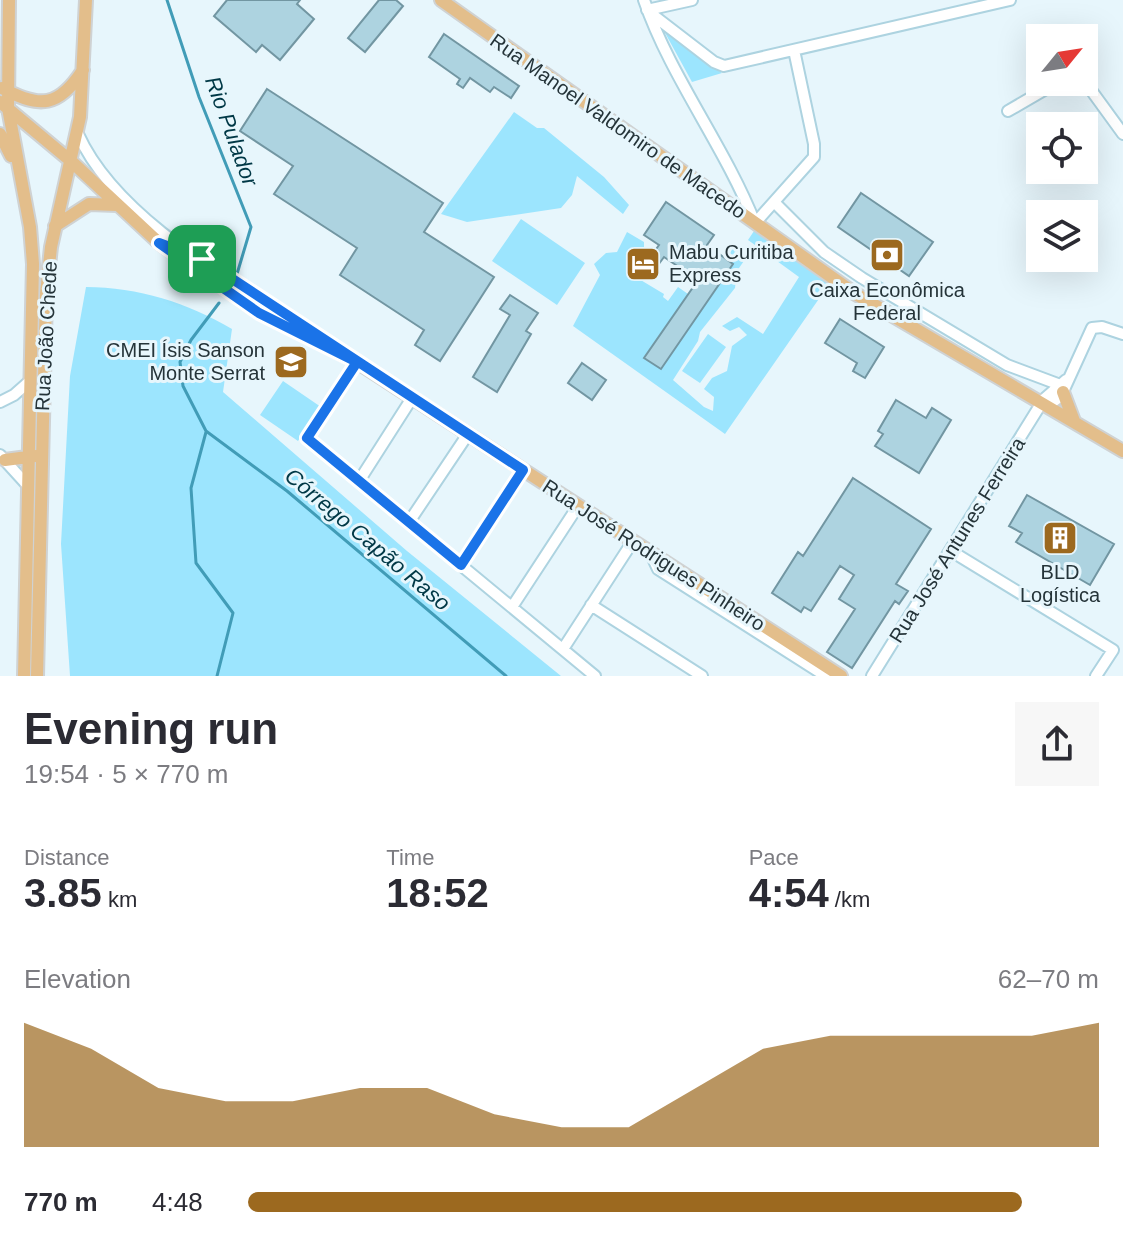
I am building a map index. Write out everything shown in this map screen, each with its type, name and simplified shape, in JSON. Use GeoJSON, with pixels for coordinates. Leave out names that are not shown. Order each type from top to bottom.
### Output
{"type":"FeatureCollection","features":[{"type":"Feature","properties":{"kind":"main road","name":"Rua João Chede"},"geometry":{"type":"LineString","coordinates":[[9,0],[3,97],[20,173],[33,264],[31,380],[36,456],[37,676]]}},
{"type":"Feature","properties":{"kind":"main road","name":"Rua João Chede"},"geometry":{"type":"LineString","coordinates":[[24,676],[29,487],[36,456],[46,294],[55,226],[78,134],[85,67],[86,0]]}},
{"type":"Feature","properties":{"kind":"main road","name":"Rua Manoel Valdomiro de Macedo"},"geometry":{"type":"LineString","coordinates":[[441,0],[854,293],[1000,379],[1045,400],[1076,424],[1123,451]]}},
{"type":"Feature","properties":{"kind":"main road"},"geometry":{"type":"LineString","coordinates":[[3,97],[45,102],[66,93],[85,67]]}},
{"type":"Feature","properties":{"kind":"main road","name":"Rua José Rodrigues Pinheiro"},"geometry":{"type":"LineString","coordinates":[[3,97],[159,243],[266,317],[357,362],[838,674]]}},
{"type":"Feature","properties":{"kind":"main road"},"geometry":{"type":"LineString","coordinates":[[0,134],[20,173]]}},
{"type":"Feature","properties":{"kind":"main road"},"geometry":{"type":"LineString","coordinates":[[55,226],[89,204],[118,205]]}},
{"type":"Feature","properties":{"kind":"main road"},"geometry":{"type":"LineString","coordinates":[[1064,386],[1076,424]]}},
{"type":"Feature","properties":{"kind":"main road"},"geometry":{"type":"LineString","coordinates":[[2,457],[36,456]]}},
{"type":"Feature","properties":{"kind":"street"},"geometry":{"type":"LineString","coordinates":[[646,5],[692,0]]}},
{"type":"Feature","properties":{"kind":"street"},"geometry":{"type":"LineString","coordinates":[[646,5],[719,64],[794,50],[1010,0]]}},
{"type":"Feature","properties":{"kind":"street"},"geometry":{"type":"LineString","coordinates":[[646,5],[739,182],[755,223],[811,161],[815,151],[794,50]]}},
{"type":"Feature","properties":{"kind":"street"},"geometry":{"type":"LineString","coordinates":[[1008,111],[1034,96]]}},
{"type":"Feature","properties":{"kind":"street"},"geometry":{"type":"LineString","coordinates":[[1095,96],[1123,134]]}},
{"type":"Feature","properties":{"kind":"street"},"geometry":{"type":"LineString","coordinates":[[78,134],[91,163],[154,226],[357,362],[307,438],[595,676]]}},
{"type":"Feature","properties":{"kind":"street"},"geometry":{"type":"LineString","coordinates":[[731,206],[739,194],[739,182]]}},
{"type":"Feature","properties":{"kind":"street"},"geometry":{"type":"LineString","coordinates":[[774,202],[832,258],[999,360],[1064,386]]}},
{"type":"Feature","properties":{"kind":"street"},"geometry":{"type":"LineString","coordinates":[[159,243],[202,259]]}},
{"type":"Feature","properties":{"kind":"street"},"geometry":{"type":"LineString","coordinates":[[1045,380],[1045,400],[1053,402],[1092,328],[1102,327],[1123,334]]}},
{"type":"Feature","properties":{"kind":"street"},"geometry":{"type":"LineString","coordinates":[[980,367],[999,360]]}},
{"type":"Feature","properties":{"kind":"street"},"geometry":{"type":"LineString","coordinates":[[999,360],[1000,379]]}},
{"type":"Feature","properties":{"kind":"street"},"geometry":{"type":"LineString","coordinates":[[0,402],[31,380]]}},
{"type":"Feature","properties":{"kind":"street"},"geometry":{"type":"LineString","coordinates":[[359,481],[412,398]]}},
{"type":"Feature","properties":{"kind":"street","name":"Rua José Antunes Ferreira"},"geometry":{"type":"LineString","coordinates":[[872,676],[1045,400]]}},
{"type":"Feature","properties":{"kind":"street"},"geometry":{"type":"LineString","coordinates":[[409,522],[468,434]]}},
{"type":"Feature","properties":{"kind":"street"},"geometry":{"type":"LineString","coordinates":[[2,457],[29,487]]}},
{"type":"Feature","properties":{"kind":"street"},"geometry":{"type":"LineString","coordinates":[[461,565],[523,470]]}},
{"type":"Feature","properties":{"kind":"street"},"geometry":{"type":"LineString","coordinates":[[512,607],[578,506]]}},
{"type":"Feature","properties":{"kind":"street"},"geometry":{"type":"LineString","coordinates":[[563,649],[633,541]]}},
{"type":"Feature","properties":{"kind":"street"},"geometry":{"type":"LineString","coordinates":[[951,551],[1113,650],[1096,676]]}},
{"type":"Feature","properties":{"kind":"street"},"geometry":{"type":"LineString","coordinates":[[591,605],[685,672],[702,676]]}},
{"type":"Feature","properties":{"kind":"shaded area"},"geometry":{"type":"Polygon","coordinates":[[[664,31],[722,73],[692,82],[664,31]]]}},
{"type":"Feature","properties":{"kind":"shaded area"},"geometry":{"type":"Polygon","coordinates":[[[514,112],[537,128],[544,128],[604,177],[629,205],[623,214],[577,176],[572,195],[561,208],[467,222],[441,214],[514,112]]]}},
{"type":"Feature","properties":{"kind":"shaded area"},"geometry":{"type":"Polygon","coordinates":[[[521,219],[585,263],[557,305],[492,261],[521,219]]]}},
{"type":"Feature","properties":{"kind":"shaded area"},"geometry":{"type":"Polygon","coordinates":[[[756,228],[832,280],[725,434],[573,326],[600,275],[594,264],[606,253],[617,252],[627,232],[644,242],[644,251],[629,273],[664,294],[668,301],[678,287],[688,294],[644,357],[661,369],[733,264],[726,259],[735,245],[748,255],[737,271],[735,288],[700,332],[698,341],[673,380],[713,411],[714,397],[704,389],[712,378],[727,371],[732,346],[747,335],[739,327],[730,331],[722,326],[737,317],[763,334],[799,277],[748,240],[756,228]]]}},
{"type":"Feature","properties":{"kind":"shaded area"},"geometry":{"type":"Polygon","coordinates":[[[86,287],[125,290],[162,298],[198,311],[232,329],[223,392],[407,551],[561,676],[70,676],[61,544],[70,376],[86,287]]]}},
{"type":"Feature","properties":{"kind":"shaded area"},"geometry":{"type":"Polygon","coordinates":[[[708,334],[726,347],[700,383],[682,371],[708,334]]]}},
{"type":"Feature","properties":{"kind":"shaded area"},"geometry":{"type":"Polygon","coordinates":[[[283,381],[321,407],[298,441],[260,415],[283,381]]]}},
{"type":"Feature","properties":{"kind":"building"},"geometry":{"type":"Polygon","coordinates":[[[227,0],[300,0],[297,4],[314,19],[280,60],[262,45],[256,52],[214,16],[227,0]]]}},
{"type":"Feature","properties":{"kind":"building"},"geometry":{"type":"Polygon","coordinates":[[[379,0],[396,0],[403,6],[365,52],[348,38],[379,0]]]}},
{"type":"Feature","properties":{"kind":"building"},"geometry":{"type":"Polygon","coordinates":[[[444,34],[519,86],[511,98],[494,87],[490,92],[470,78],[463,88],[457,84],[460,79],[429,57],[444,34]]]}},
{"type":"Feature","properties":{"kind":"building"},"geometry":{"type":"Polygon","coordinates":[[[267,89],[443,203],[424,232],[494,277],[440,361],[415,345],[424,330],[340,275],[357,248],[274,194],[293,166],[240,131],[267,89]]]}},
{"type":"Feature","properties":{"kind":"building"},"geometry":{"type":"Polygon","coordinates":[[[861,193],[933,242],[909,276],[838,227],[861,193]]]}},
{"type":"Feature","properties":{"kind":"building"},"geometry":{"type":"Polygon","coordinates":[[[666,202],[714,235],[707,245],[733,264],[661,369],[644,358],[698,280],[664,257],[653,272],[644,266],[659,245],[644,235],[666,202]]]}},
{"type":"Feature","properties":{"kind":"building"},"geometry":{"type":"Polygon","coordinates":[[[510,295],[538,313],[526,331],[531,334],[497,392],[473,377],[510,315],[500,309],[510,295]]]}},
{"type":"Feature","properties":{"kind":"building"},"geometry":{"type":"Polygon","coordinates":[[[840,319],[884,347],[865,378],[853,371],[857,363],[825,343],[840,319]]]}},
{"type":"Feature","properties":{"kind":"building"},"geometry":{"type":"Polygon","coordinates":[[[582,363],[606,380],[592,400],[568,383],[582,363]]]}},
{"type":"Feature","properties":{"kind":"building"},"geometry":{"type":"Polygon","coordinates":[[[896,400],[926,418],[932,408],[951,420],[919,473],[875,446],[883,434],[878,431],[896,400]]]}},
{"type":"Feature","properties":{"kind":"building"},"geometry":{"type":"Polygon","coordinates":[[[853,478],[931,529],[896,584],[908,591],[899,604],[895,601],[852,668],[827,652],[855,609],[839,599],[854,575],[840,566],[811,611],[804,607],[801,612],[772,593],[798,552],[803,556],[853,478]]]}},
{"type":"Feature","properties":{"kind":"building","name":"BLD Logística"},"geometry":{"type":"Polygon","coordinates":[[[1027,495],[1114,544],[1090,585],[1016,542],[1022,533],[1009,526],[1027,495]]]}},
{"type":"Feature","properties":{"kind":"waterway","name":"Rio Pulador"},"geometry":{"type":"LineString","coordinates":[[167,0],[199,97],[251,227],[237,274]]}},
{"type":"Feature","properties":{"kind":"waterway","name":"Córrego Capão Raso"},"geometry":{"type":"LineString","coordinates":[[219,303],[191,340],[180,362],[183,386],[206,431],[287,491],[506,676]]}},
{"type":"Feature","properties":{"kind":"waterway"},"geometry":{"type":"LineString","coordinates":[[206,432],[191,488],[196,563],[233,613],[217,676]]}},
{"type":"Feature","properties":{"kind":"place","name":"Caixa Econômica Federal"},"geometry":{"type":"Point","coordinates":[887,255]}},
{"type":"Feature","properties":{"kind":"place","name":"Mabu Curitiba Express"},"geometry":{"type":"Point","coordinates":[643,264]}},
{"type":"Feature","properties":{"kind":"place","name":"CMEI Ísis Sanson Monte Serrat"},"geometry":{"type":"Point","coordinates":[291,362]}},
{"type":"Feature","properties":{"kind":"place","name":"BLD Logística"},"geometry":{"type":"Point","coordinates":[1060,538]}},
{"type":"Feature","properties":{"kind":"route"},"geometry":{"type":"LineString","coordinates":[[159,243],[202,259],[523,470],[461,565],[307,438],[357,362],[259,313],[159,243]]}}]}
